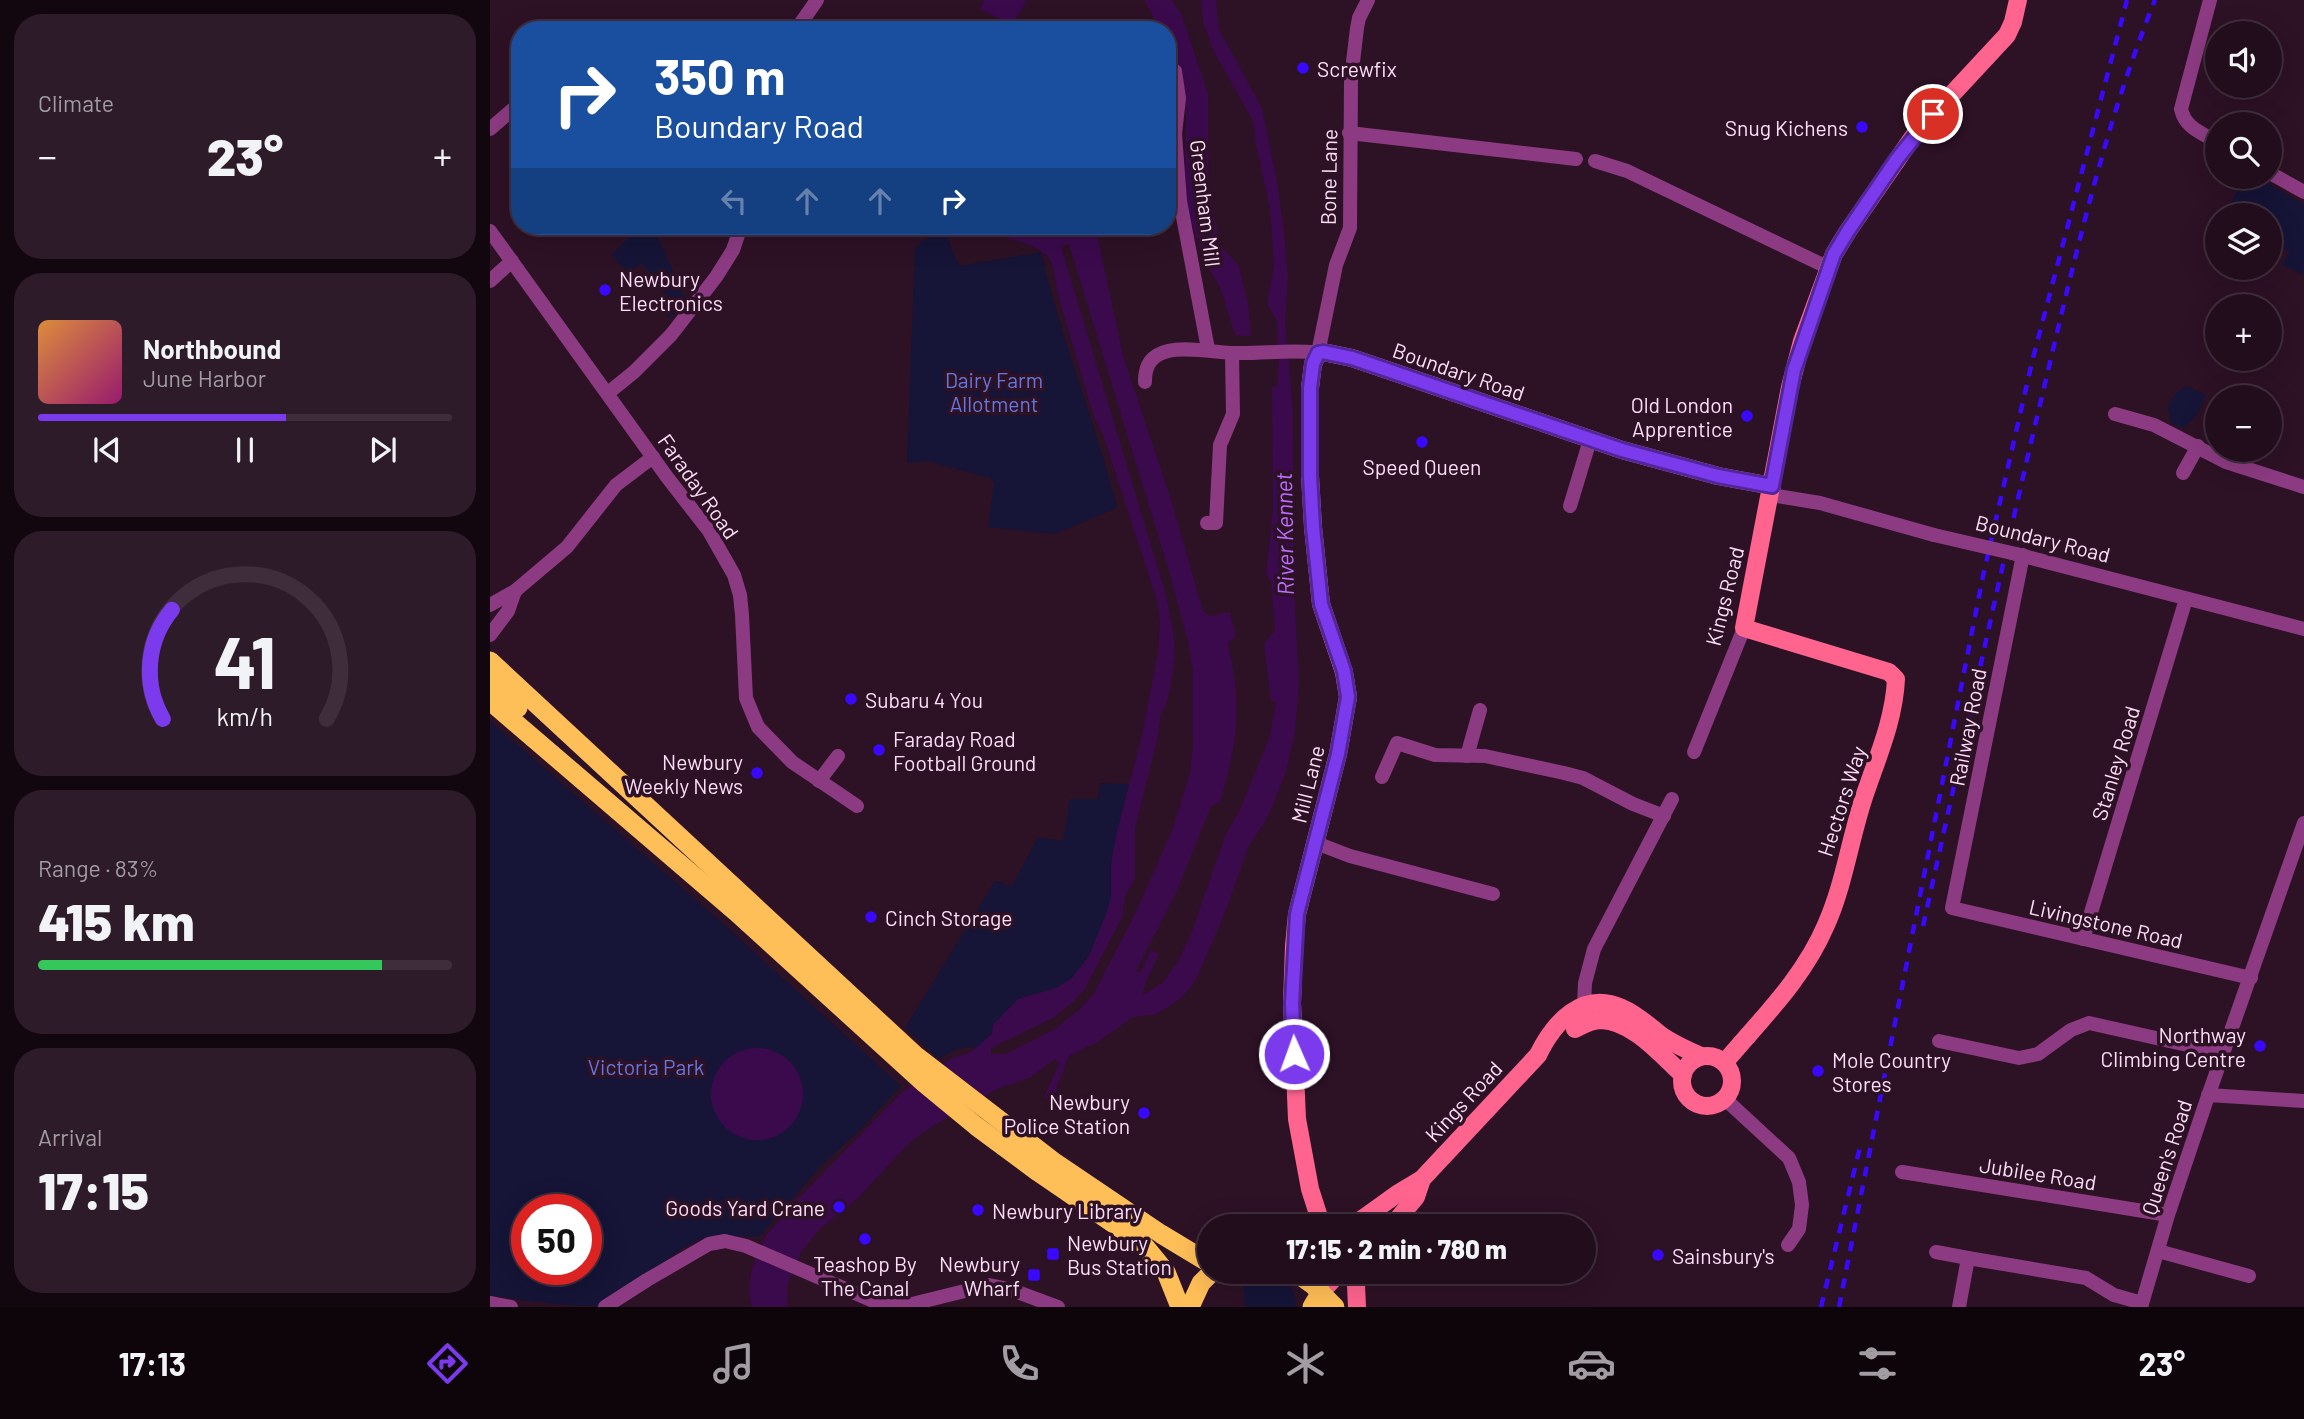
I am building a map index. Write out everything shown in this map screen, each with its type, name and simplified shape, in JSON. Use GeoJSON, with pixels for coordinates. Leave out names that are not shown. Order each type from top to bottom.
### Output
{"type":"FeatureCollection","features":[{"type":"Feature","properties":{"kind":"highway"},"geometry":{"type":"LineString","coordinates":[[490,661],[891,1044]]}},
{"type":"Feature","properties":{"kind":"highway"},"geometry":{"type":"LineString","coordinates":[[490,683],[531,719],[556,758]]}},
{"type":"Feature","properties":{"kind":"highway"},"geometry":{"type":"LineString","coordinates":[[490,701],[982,1119],[1049,1180],[1143,1244],[1166,1272],[1181,1307]]}},
{"type":"Feature","properties":{"kind":"highway"},"geometry":{"type":"LineString","coordinates":[[982,1119],[1053,1161],[1134,1217],[1197,1256]]}},
{"type":"Feature","properties":{"kind":"highway"},"geometry":{"type":"LineString","coordinates":[[1190,1307],[1201,1284]]}},
{"type":"Feature","properties":{"kind":"highway"},"geometry":{"type":"LineString","coordinates":[[1304,1284],[1316,1300],[1335,1307]]}},
{"type":"Feature","properties":{"kind":"main road","name":"Kings Road"},"geometry":{"type":"LineString","coordinates":[[1744,628],[1794,370],[1829,268],[1848,231],[1915,134],[2007,35],[2018,0]]}},
{"type":"Feature","properties":{"kind":"main road","name":"Boundary Road"},"geometry":{"type":"LineString","coordinates":[[1318,353],[1352,358],[1590,440],[1771,491]]}},
{"type":"Feature","properties":{"kind":"main road","name":"Mill Lane"},"geometry":{"type":"LineString","coordinates":[[1318,353],[1313,364],[1310,388],[1313,527],[1321,604],[1344,671],[1348,697],[1338,754],[1297,914],[1292,1003],[1297,1119],[1310,1189],[1318,1214]]}},
{"type":"Feature","properties":{"kind":"main road","name":"Hectors Way"},"geometry":{"type":"LineString","coordinates":[[1725,1062],[1787,992],[1810,958],[1827,924],[1859,813],[1889,727],[1896,679],[1889,672],[1744,628]]}},
{"type":"Feature","properties":{"kind":"main road","name":"Kings Road"},"geometry":{"type":"LineString","coordinates":[[1538,1055],[1551,1049],[1574,1028],[1584,998]]}},
{"type":"Feature","properties":{"kind":"main road","name":"Kings Road"},"geometry":{"type":"LineString","coordinates":[[1369,1214],[1422,1179],[1538,1055],[1544,1041],[1557,1024],[1584,998]]}},
{"type":"Feature","properties":{"kind":"main road"},"geometry":{"type":"LineString","coordinates":[[1584,998],[1615,1006],[1672,1042],[1700,1056],[1714,1056],[1725,1062],[1730,1069],[1732,1085],[1725,1099],[1713,1105],[1706,1106],[1693,1101],[1684,1090],[1683,1075],[1687,1065],[1700,1056]]}},
{"type":"Feature","properties":{"kind":"main road"},"geometry":{"type":"LineString","coordinates":[[1574,1028],[1595,1021],[1609,1021],[1619,1025],[1650,1045],[1683,1075]]}},
{"type":"Feature","properties":{"kind":"main road","name":"Kings Road"},"geometry":{"type":"LineString","coordinates":[[1402,1214],[1416,1197],[1422,1179]]}},
{"type":"Feature","properties":{"kind":"main road"},"geometry":{"type":"LineString","coordinates":[[1316,1300],[1330,1284]]}},
{"type":"Feature","properties":{"kind":"main road"},"geometry":{"type":"LineString","coordinates":[[1356,1284],[1357,1307]]}},
{"type":"Feature","properties":{"kind":"street"},"geometry":{"type":"LineString","coordinates":[[802,21],[817,0]]}},
{"type":"Feature","properties":{"kind":"street","name":"Bone Lane"},"geometry":{"type":"LineString","coordinates":[[1318,353],[1336,265],[1350,228],[1351,79],[1359,18],[1368,0]]}},
{"type":"Feature","properties":{"kind":"street"},"geometry":{"type":"LineString","coordinates":[[2205,135],[2183,120],[2181,109],[2210,0]]}},
{"type":"Feature","properties":{"kind":"street","name":"Greenham Mill"},"geometry":{"type":"LineString","coordinates":[[1176,78],[1179,98],[1176,112]]}},
{"type":"Feature","properties":{"kind":"street"},"geometry":{"type":"LineString","coordinates":[[490,129],[511,111]]}},
{"type":"Feature","properties":{"kind":"street"},"geometry":{"type":"LineString","coordinates":[[1349,134],[1576,159]]}},
{"type":"Feature","properties":{"kind":"street"},"geometry":{"type":"LineString","coordinates":[[1595,160],[1627,172],[1829,268]]}},
{"type":"Feature","properties":{"kind":"street"},"geometry":{"type":"LineString","coordinates":[[2282,180],[2304,192]]}},
{"type":"Feature","properties":{"kind":"street","name":"Greenham Mill"},"geometry":{"type":"LineString","coordinates":[[1176,211],[1208,349]]}},
{"type":"Feature","properties":{"kind":"street","name":"Faraday Road"},"geometry":{"type":"LineString","coordinates":[[490,231],[711,535],[734,575],[742,615],[746,698],[758,727],[792,762],[857,806]]}},
{"type":"Feature","properties":{"kind":"street"},"geometry":{"type":"LineString","coordinates":[[608,393],[634,372],[671,335],[716,276],[733,250],[738,235]]}},
{"type":"Feature","properties":{"kind":"street"},"geometry":{"type":"LineString","coordinates":[[490,281],[512,261]]}},
{"type":"Feature","properties":{"kind":"street","name":"Boundary Road"},"geometry":{"type":"LineString","coordinates":[[1145,382],[1147,367],[1157,356],[1166,352],[1208,349],[1232,353],[1318,353]]}},
{"type":"Feature","properties":{"kind":"street"},"geometry":{"type":"LineString","coordinates":[[1207,523],[1216,523],[1220,445],[1233,414],[1232,353]]}},
{"type":"Feature","properties":{"kind":"street"},"geometry":{"type":"LineString","coordinates":[[2115,414],[2154,425],[2227,462],[2304,487]]}},
{"type":"Feature","properties":{"kind":"street"},"geometry":{"type":"LineString","coordinates":[[1570,506],[1590,440]]}},
{"type":"Feature","properties":{"kind":"street"},"geometry":{"type":"LineString","coordinates":[[2183,473],[2198,446]]}},
{"type":"Feature","properties":{"kind":"street"},"geometry":{"type":"LineString","coordinates":[[490,605],[515,592],[567,547],[616,485],[653,457]]}},
{"type":"Feature","properties":{"kind":"street","name":"Boundary Road"},"geometry":{"type":"LineString","coordinates":[[1771,491],[2304,629]]}},
{"type":"Feature","properties":{"kind":"street","name":"Railway Road"},"geometry":{"type":"LineString","coordinates":[[1952,908],[2019,555]]}},
{"type":"Feature","properties":{"kind":"street"},"geometry":{"type":"LineString","coordinates":[[490,635],[508,611],[515,592]]}},
{"type":"Feature","properties":{"kind":"street","name":"Stanley Road"},"geometry":{"type":"LineString","coordinates":[[2083,939],[2186,600]]}},
{"type":"Feature","properties":{"kind":"street","name":"Kings Road"},"geometry":{"type":"LineString","coordinates":[[1694,752],[1744,628]]}},
{"type":"Feature","properties":{"kind":"street"},"geometry":{"type":"LineString","coordinates":[[1466,756],[1480,710]]}},
{"type":"Feature","properties":{"kind":"street"},"geometry":{"type":"LineString","coordinates":[[1382,777],[1397,743],[1435,755],[1485,756],[1564,772],[1583,778],[1664,816]]}},
{"type":"Feature","properties":{"kind":"street"},"geometry":{"type":"LineString","coordinates":[[819,781],[838,756]]}},
{"type":"Feature","properties":{"kind":"street","name":"Kings Road"},"geometry":{"type":"LineString","coordinates":[[1584,998],[1596,943],[1672,799]]}},
{"type":"Feature","properties":{"kind":"street","name":"Queen's Road"},"geometry":{"type":"LineString","coordinates":[[2141,1305],[2208,1095],[2304,823]]}},
{"type":"Feature","properties":{"kind":"street"},"geometry":{"type":"LineString","coordinates":[[1316,843],[1350,856],[1493,894]]}},
{"type":"Feature","properties":{"kind":"street","name":"Livingstone Road"},"geometry":{"type":"LineString","coordinates":[[1952,908],[2251,978]]}},
{"type":"Feature","properties":{"kind":"street"},"geometry":{"type":"LineString","coordinates":[[1940,1041],[2020,1058],[2038,1054],[2071,1030],[2089,1023],[2223,1053]]}},
{"type":"Feature","properties":{"kind":"street"},"geometry":{"type":"LineString","coordinates":[[2208,1095],[2304,1101]]}},
{"type":"Feature","properties":{"kind":"street"},"geometry":{"type":"LineString","coordinates":[[1725,1099],[1789,1158],[1799,1182],[1802,1205],[1799,1229],[1788,1245]]}},
{"type":"Feature","properties":{"kind":"street","name":"Jubilee Road"},"geometry":{"type":"LineString","coordinates":[[1902,1172],[2168,1215]]}},
{"type":"Feature","properties":{"kind":"street"},"geometry":{"type":"LineString","coordinates":[[605,1307],[709,1244],[725,1241],[746,1246],[871,1301],[887,1305],[908,1305],[989,1285],[1058,1307]]}},
{"type":"Feature","properties":{"kind":"street"},"geometry":{"type":"LineString","coordinates":[[2158,1251],[2249,1276]]}},
{"type":"Feature","properties":{"kind":"street"},"geometry":{"type":"LineString","coordinates":[[1936,1252],[2086,1278],[2115,1295],[2141,1305]]}},
{"type":"Feature","properties":{"kind":"street"},"geometry":{"type":"LineString","coordinates":[[1959,1307],[1968,1258]]}},
{"type":"Feature","properties":{"kind":"street"},"geometry":{"type":"LineString","coordinates":[[965,1307],[968,1290]]}},
{"type":"Feature","properties":{"kind":"street"},"geometry":{"type":"LineString","coordinates":[[490,1303],[511,1307]]}},
{"type":"Feature","properties":{"kind":"green space"},"geometry":{"type":"Polygon","coordinates":[[[2239,189],[2278,189],[2304,204],[2304,275],[2282,265],[2290,252],[2282,248],[2282,203],[2230,203],[2239,189]]]}},
{"type":"Feature","properties":{"kind":"green space"},"geometry":{"type":"Polygon","coordinates":[[[632,235],[657,235],[685,299],[670,319],[658,306],[668,297],[660,288],[662,286],[641,263],[629,274],[611,255],[632,235]]]}},
{"type":"Feature","properties":{"kind":"green space","name":"Dairy Farm Allotment"},"geometry":{"type":"Polygon","coordinates":[[[937,235],[946,235],[959,266],[1041,252],[1117,508],[1054,534],[988,527],[994,483],[990,478],[927,461],[907,463],[915,249],[922,241],[937,235]]]}},
{"type":"Feature","properties":{"kind":"green space"},"geometry":{"type":"Polygon","coordinates":[[[2187,386],[2205,395],[2197,414],[2182,429],[2171,423],[2168,406],[2177,392],[2187,386]]]}},
{"type":"Feature","properties":{"kind":"green space","name":"Victoria Park"},"geometry":{"type":"Polygon","coordinates":[[[490,721],[718,919],[901,1086],[860,1130],[822,1165],[759,1237],[717,1236],[697,1241],[668,1258],[625,1291],[596,1306],[544,1303],[490,1295],[490,721]]]}},
{"type":"Feature","properties":{"kind":"green space"},"geometry":{"type":"Polygon","coordinates":[[[1100,783],[1129,784],[1111,864],[1111,897],[1089,956],[1071,979],[1056,988],[1018,999],[993,1025],[992,1033],[976,1048],[967,1047],[939,1059],[905,1028],[995,881],[1012,886],[1038,837],[1063,841],[1070,799],[1098,799],[1100,783]]]}},
{"type":"Feature","properties":{"kind":"green space"},"geometry":{"type":"Polygon","coordinates":[[[1243,1284],[1289,1284],[1296,1307],[1245,1307],[1243,1284]]]}},
{"type":"Feature","properties":{"kind":"water"},"geometry":{"type":"Polygon","coordinates":[[[984,0],[1027,0],[1014,21],[998,21],[999,18],[980,9],[984,0]]]}},
{"type":"Feature","properties":{"kind":"water"},"geometry":{"type":"Polygon","coordinates":[[[1145,0],[1172,0],[1182,16],[1208,94],[1209,192],[1220,245],[1239,266],[1248,304],[1251,336],[1235,335],[1220,287],[1204,260],[1190,217],[1186,197],[1184,86],[1176,59],[1176,21],[1156,21],[1145,0]]]}},
{"type":"Feature","properties":{"kind":"water","name":"River Kennet"},"geometry":{"type":"Polygon","coordinates":[[[1201,0],[1216,0],[1219,29],[1262,108],[1284,231],[1288,279],[1285,322],[1293,410],[1294,589],[1299,685],[1295,732],[1286,772],[1265,822],[1249,845],[1225,912],[1195,982],[1180,999],[1157,1014],[1133,1017],[1098,1042],[1069,1056],[1056,1088],[1059,1100],[1044,1097],[1059,1064],[1055,1059],[1031,1077],[995,1090],[928,1129],[908,1144],[858,1198],[820,1229],[801,1252],[787,1286],[788,1307],[752,1307],[749,1294],[755,1261],[765,1237],[794,1203],[901,1093],[952,1058],[971,1052],[992,1034],[993,1025],[1018,999],[1056,988],[1071,979],[1089,956],[1111,897],[1111,864],[1116,836],[1142,734],[1158,653],[1160,621],[1157,601],[1103,435],[1093,414],[1058,295],[1053,267],[1048,256],[1038,249],[997,235],[1097,235],[1123,355],[1170,496],[1203,611],[1210,616],[1230,612],[1236,637],[1228,642],[1237,709],[1227,776],[1220,802],[1211,806],[1176,893],[1136,971],[1140,973],[1151,950],[1159,954],[1142,996],[1163,982],[1177,963],[1191,934],[1225,836],[1239,812],[1269,739],[1276,702],[1271,700],[1264,644],[1275,630],[1271,582],[1266,573],[1273,509],[1272,387],[1277,386],[1279,362],[1277,322],[1268,305],[1274,266],[1270,209],[1253,121],[1214,52],[1203,22],[1201,0]],[[1069,244],[1061,247],[1166,595],[1175,657],[1170,689],[1161,713],[1158,736],[1135,829],[1135,878],[1125,896],[1122,917],[1085,989],[1074,1001],[1055,1017],[991,1048],[991,1054],[1006,1054],[1055,1029],[1080,1009],[1094,993],[1134,916],[1171,833],[1190,773],[1193,744],[1193,671],[1188,642],[1069,244]]]}},
{"type":"Feature","properties":{"kind":"water"},"geometry":{"type":"Polygon","coordinates":[[[757,1048],[775,1051],[790,1061],[800,1076],[803,1094],[800,1112],[790,1127],[775,1137],[757,1140],[739,1137],[724,1127],[714,1112],[711,1094],[714,1076],[724,1061],[739,1051],[757,1048]]]}},
{"type":"Feature","properties":{"kind":"railway"},"geometry":{"type":"LineString","coordinates":[[1839,1307],[1983,576],[2032,362],[2127,0]]}},
{"type":"Feature","properties":{"kind":"railway"},"geometry":{"type":"LineString","coordinates":[[1923,926],[2015,512],[2081,233],[2107,139],[2155,0]]}},
{"type":"Feature","properties":{"kind":"railway"},"geometry":{"type":"LineString","coordinates":[[1821,1307],[1861,1143]]}},
{"type":"Feature","properties":{"kind":"place","name":"Screwfix"},"geometry":{"type":"Point","coordinates":[1303,68]}},
{"type":"Feature","properties":{"kind":"place","name":"Snug Kichens"},"geometry":{"type":"Point","coordinates":[1862,127]}},
{"type":"Feature","properties":{"kind":"place","name":"Newbury Electronics"},"geometry":{"type":"Point","coordinates":[605,290]}},
{"type":"Feature","properties":{"kind":"place","name":"Old London Apprentice"},"geometry":{"type":"Point","coordinates":[1747,416]}},
{"type":"Feature","properties":{"kind":"place","name":"Speed Queen"},"geometry":{"type":"Point","coordinates":[1422,442]}},
{"type":"Feature","properties":{"kind":"place","name":"Subaru 4 You"},"geometry":{"type":"Point","coordinates":[851,699]}},
{"type":"Feature","properties":{"kind":"place","name":"Faraday Road Football Ground"},"geometry":{"type":"Point","coordinates":[879,750]}},
{"type":"Feature","properties":{"kind":"place","name":"Newbury Weekly News"},"geometry":{"type":"Point","coordinates":[757,773]}},
{"type":"Feature","properties":{"kind":"place","name":"Cinch Storage"},"geometry":{"type":"Point","coordinates":[871,917]}},
{"type":"Feature","properties":{"kind":"place","name":"Northway Climbing Centre"},"geometry":{"type":"Point","coordinates":[2260,1046]}},
{"type":"Feature","properties":{"kind":"place","name":"Mole Country Stores"},"geometry":{"type":"Point","coordinates":[1818,1071]}},
{"type":"Feature","properties":{"kind":"place","name":"Newbury Police Station"},"geometry":{"type":"Point","coordinates":[1144,1113]}},
{"type":"Feature","properties":{"kind":"place","name":"Goods Yard Crane"},"geometry":{"type":"Point","coordinates":[839,1207]}},
{"type":"Feature","properties":{"kind":"place","name":"Newbury Library"},"geometry":{"type":"Point","coordinates":[978,1210]}},
{"type":"Feature","properties":{"kind":"place","name":"Teashop By The Canal"},"geometry":{"type":"Point","coordinates":[865,1239]}},
{"type":"Feature","properties":{"kind":"place","name":"Newbury Bus Station"},"geometry":{"type":"Point","coordinates":[1053,1254]}},
{"type":"Feature","properties":{"kind":"place","name":"Sainsbury's"},"geometry":{"type":"Point","coordinates":[1658,1255]}},
{"type":"Feature","properties":{"kind":"place","name":"Newbury Wharf"},"geometry":{"type":"Point","coordinates":[1034,1275]}},
{"type":"Feature","properties":{"kind":"route"},"geometry":{"type":"LineString","coordinates":[[1294,1054],[1292,1003],[1297,914],[1338,754],[1348,697],[1344,671],[1328,632],[1321,604],[1313,527],[1310,388],[1313,364],[1318,353],[1352,358],[1622,450],[1718,476],[1772,486],[1794,370],[1834,254],[1897,159],[1933,114]]}}]}
